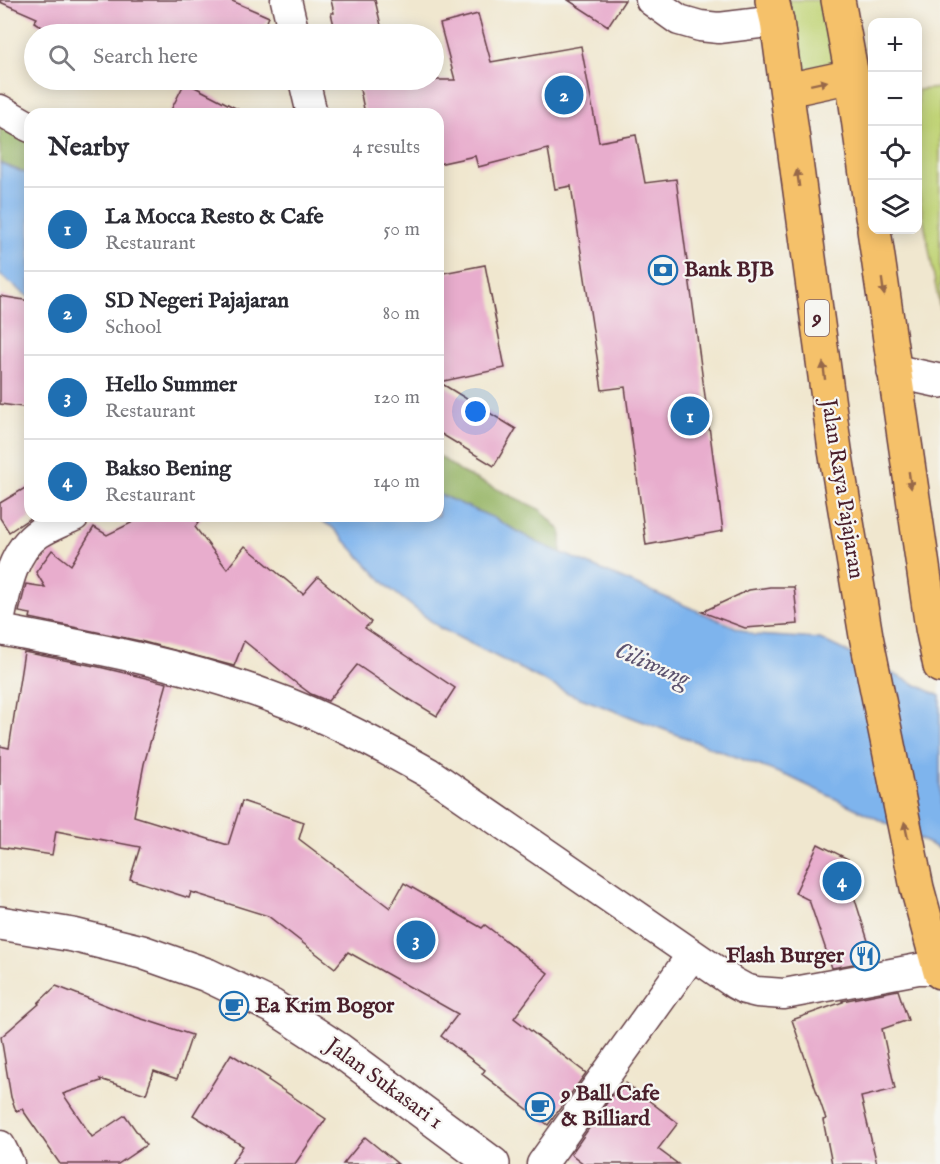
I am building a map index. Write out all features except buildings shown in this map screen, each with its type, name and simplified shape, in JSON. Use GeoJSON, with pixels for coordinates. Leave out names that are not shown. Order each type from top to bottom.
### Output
{"type":"FeatureCollection","features":[{"type":"Feature","properties":{"kind":"highway"},"geometry":{"type":"LineString","coordinates":[[838,0],[868,183]]}},
{"type":"Feature","properties":{"kind":"highway","name":"Jalan Raya Pajajaran"},"geometry":{"type":"LineString","coordinates":[[775,11],[834,450],[866,636],[918,888],[940,971]]}},
{"type":"Feature","properties":{"kind":"highway"},"geometry":{"type":"LineString","coordinates":[[787,90],[852,76]]}},
{"type":"Feature","properties":{"kind":"highway"},"geometry":{"type":"LineString","coordinates":[[875,234],[932,628],[940,666]]}},
{"type":"Feature","properties":{"kind":"street"},"geometry":{"type":"LineString","coordinates":[[286,0],[292,24]]}},
{"type":"Feature","properties":{"kind":"street"},"geometry":{"type":"LineString","coordinates":[[651,0],[679,20],[719,28],[775,11]]}},
{"type":"Feature","properties":{"kind":"street"},"geometry":{"type":"LineString","coordinates":[[306,90],[311,108]]}},
{"type":"Feature","properties":{"kind":"street"},"geometry":{"type":"LineString","coordinates":[[0,110],[24,123]]}},
{"type":"Feature","properties":{"kind":"street"},"geometry":{"type":"LineString","coordinates":[[894,371],[940,381]]}},
{"type":"Feature","properties":{"kind":"street"},"geometry":{"type":"LineString","coordinates":[[0,617],[12,569],[25,547],[38,533],[61,522]]}},
{"type":"Feature","properties":{"kind":"street"},"geometry":{"type":"LineString","coordinates":[[0,630],[113,651],[162,663],[269,696],[376,743],[429,773],[739,986],[757,992],[784,994],[918,969],[940,971]]}},
{"type":"Feature","properties":{"kind":"street","name":"Jalan Sukasari 1"},"geometry":{"type":"LineString","coordinates":[[0,923],[73,935],[142,952],[207,975],[272,1006],[338,1049],[493,1164]]}},
{"type":"Feature","properties":{"kind":"street"},"geometry":{"type":"LineString","coordinates":[[542,1164],[692,955]]}},
{"type":"Feature","properties":{"kind":"street"},"geometry":{"type":"LineString","coordinates":[[0,1146],[9,1164]]}},
{"type":"Feature","properties":{"kind":"green space"},"geometry":{"type":"Polygon","coordinates":[[[772,0],[838,0],[852,76],[787,90],[772,0]]]}},
{"type":"Feature","properties":{"kind":"green space"},"geometry":{"type":"Polygon","coordinates":[[[940,88],[940,310],[922,211],[922,90],[940,88]]]}},
{"type":"Feature","properties":{"kind":"green space"},"geometry":{"type":"Polygon","coordinates":[[[0,108],[24,122],[24,173],[0,163],[0,108]]]}},
{"type":"Feature","properties":{"kind":"green space"},"geometry":{"type":"Polygon","coordinates":[[[444,459],[461,472],[541,510],[561,531],[561,553],[536,542],[493,518],[444,497],[444,459]]]}},
{"type":"Feature","properties":{"kind":"water"},"geometry":{"type":"Polygon","coordinates":[[[0,163],[24,173],[24,293],[0,275],[0,163]]]}},
{"type":"Feature","properties":{"kind":"water","name":"Ciliwung"},"geometry":{"type":"Polygon","coordinates":[[[444,497],[494,518],[536,542],[754,635],[820,639],[940,696],[940,849],[792,778],[570,694],[440,628],[389,588],[332,527],[323,522],[444,522],[444,497]]]}},
{"type":"Feature","properties":{"kind":"place","name":"SD Negeri Pajajaran"},"geometry":{"type":"Point","coordinates":[564,95]}},
{"type":"Feature","properties":{"kind":"place","name":"Bank BJB"},"geometry":{"type":"Point","coordinates":[663,270]}},
{"type":"Feature","properties":{"kind":"place","name":"La Mocca Resto & Cafe"},"geometry":{"type":"Point","coordinates":[690,416]}},
{"type":"Feature","properties":{"kind":"place","name":"Bakso Bening"},"geometry":{"type":"Point","coordinates":[842,881]}},
{"type":"Feature","properties":{"kind":"place","name":"Hello Summer"},"geometry":{"type":"Point","coordinates":[416,940]}},
{"type":"Feature","properties":{"kind":"place","name":"Flash Burger"},"geometry":{"type":"Point","coordinates":[865,956]}},
{"type":"Feature","properties":{"kind":"place","name":"Ea Krim Bogor"},"geometry":{"type":"Point","coordinates":[234,1006]}},
{"type":"Feature","properties":{"kind":"place","name":"9 Ball Cafe & Billiard"},"geometry":{"type":"Point","coordinates":[540,1107]}}]}
